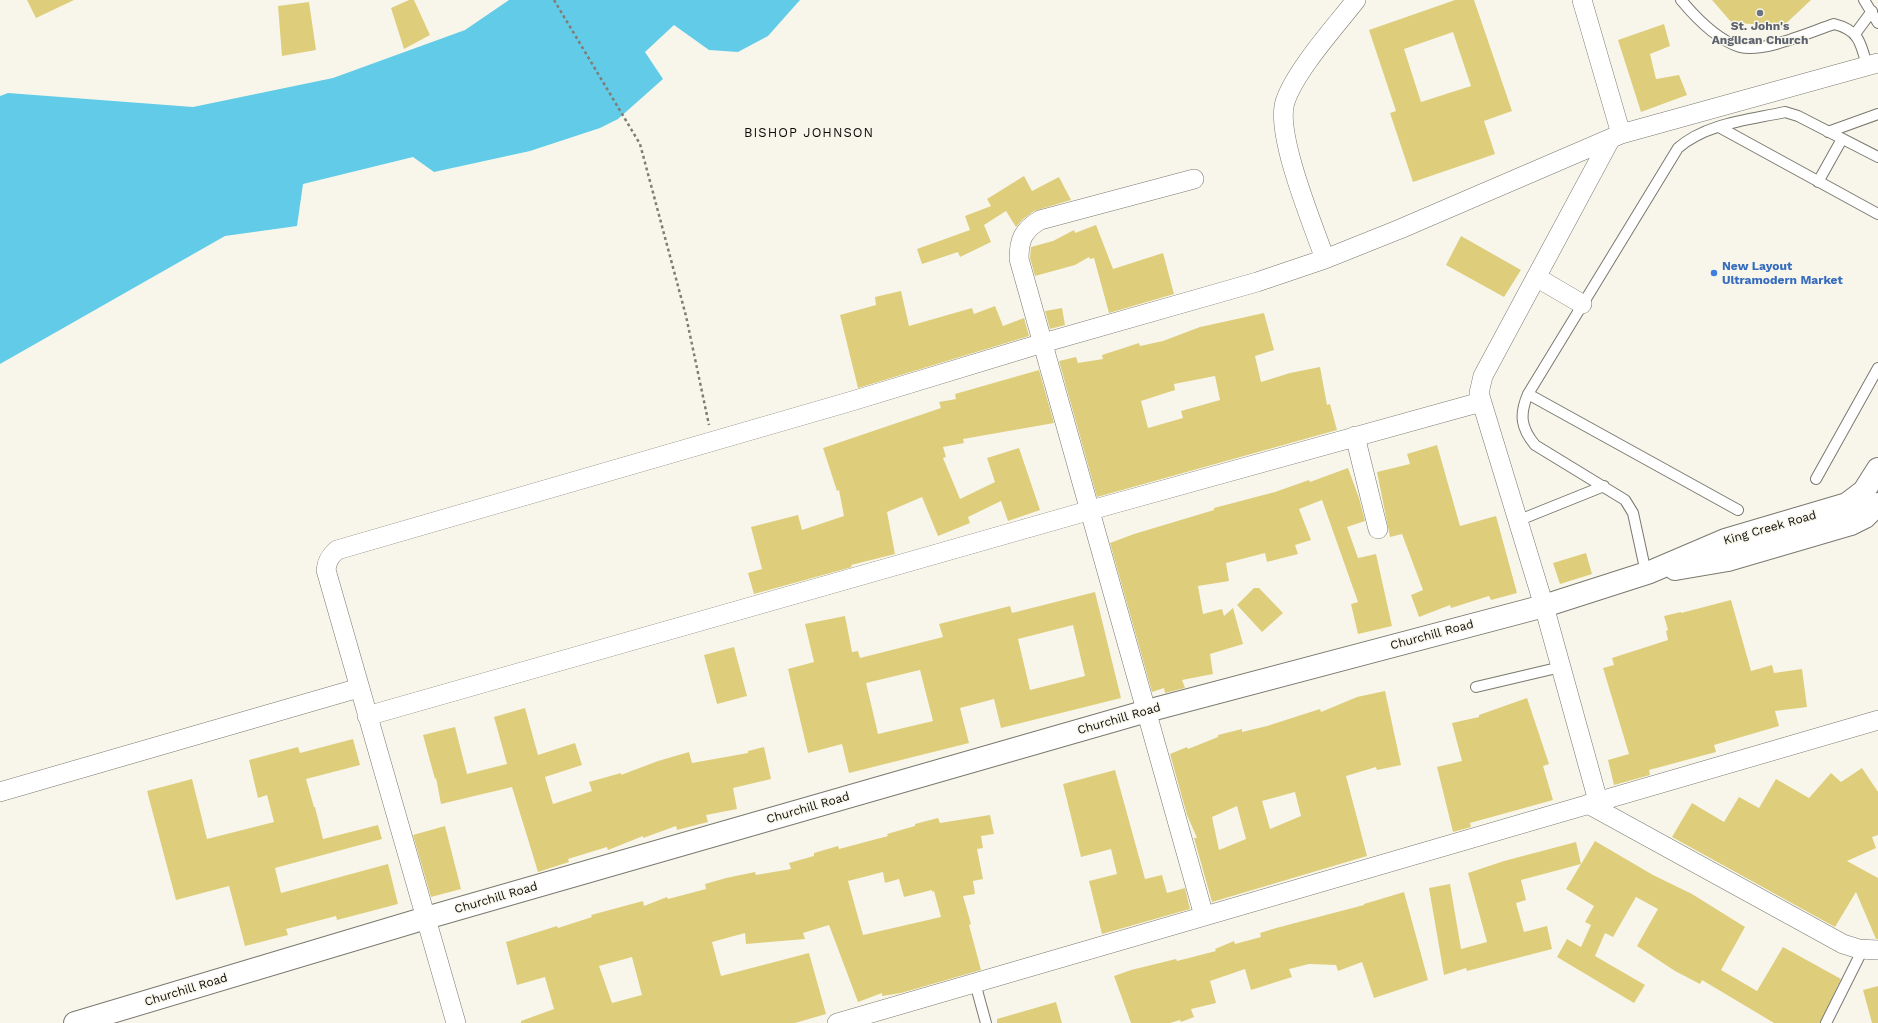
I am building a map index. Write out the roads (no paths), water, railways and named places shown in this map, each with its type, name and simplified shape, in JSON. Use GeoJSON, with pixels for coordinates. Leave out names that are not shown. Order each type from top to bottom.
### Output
{"type":"FeatureCollection","features":[{"type":"Feature","properties":{"kind":"street"},"geometry":{"type":"LineString","coordinates":[[1325,259],[1289,153],[1282,117],[1285,102],[1294,83],[1356,0]]}},
{"type":"Feature","properties":{"kind":"street"},"geometry":{"type":"LineString","coordinates":[[1582,0],[1616,136],[1536,277],[1483,376],[1479,393],[1544,606],[1561,667],[1593,803],[1843,944],[1871,950]]}},
{"type":"Feature","properties":{"kind":"street"},"geometry":{"type":"LineString","coordinates":[[456,1023],[326,570],[327,562],[331,555],[338,550],[1043,343],[1257,282],[1325,259],[1616,136],[1872,64]]}},
{"type":"Feature","properties":{"kind":"street"},"geometry":{"type":"LineString","coordinates":[[1194,179],[1040,220],[1029,226],[1023,236],[1019,246],[1019,259],[1091,510],[1204,916]]}},
{"type":"Feature","properties":{"kind":"street"},"geometry":{"type":"LineString","coordinates":[[1536,277],[1582,304]]}},
{"type":"Feature","properties":{"kind":"street"},"geometry":{"type":"LineString","coordinates":[[368,716],[1091,510],[1481,402]]}},
{"type":"Feature","properties":{"kind":"street"},"geometry":{"type":"LineString","coordinates":[[1355,436],[1378,529]]}},
{"type":"Feature","properties":{"kind":"street","name":"King Creek Road"},"geometry":{"type":"LineString","coordinates":[[1544,606],[1648,573],[1725,540],[1847,504],[1864,491],[1878,468]]}},
{"type":"Feature","properties":{"kind":"street","name":"King Creek Road"},"geometry":{"type":"LineString","coordinates":[[1648,573],[1728,560],[1824,533],[1851,524],[1865,517],[1878,504]]}},
{"type":"Feature","properties":{"kind":"street","name":"Churchill Road"},"geometry":{"type":"LineString","coordinates":[[75,1023],[426,918],[1147,711],[1544,606]]}},
{"type":"Feature","properties":{"kind":"street"},"geometry":{"type":"LineString","coordinates":[[0,792],[359,688]]}},
{"type":"Feature","properties":{"kind":"street"},"geometry":{"type":"LineString","coordinates":[[837,1023],[1878,720]]}},
{"type":"Feature","properties":{"kind":"lane"},"geometry":{"type":"LineString","coordinates":[[1681,0],[1698,20],[1722,38],[1741,47],[1770,46],[1834,24],[1844,26],[1855,34],[1872,64]]}},
{"type":"Feature","properties":{"kind":"lane"},"geometry":{"type":"LineString","coordinates":[[1864,0],[1878,23]]}},
{"type":"Feature","properties":{"kind":"lane"},"geometry":{"type":"LineString","coordinates":[[1855,34],[1872,11]]}},
{"type":"Feature","properties":{"kind":"lane"},"geometry":{"type":"LineString","coordinates":[[1648,573],[1633,513],[1625,500],[1536,446],[1526,435],[1523,428],[1523,405],[1528,394],[1678,148],[1690,138],[1704,131],[1785,112],[1798,116],[1878,156]]}},
{"type":"Feature","properties":{"kind":"lane"},"geometry":{"type":"LineString","coordinates":[[1828,132],[1878,114]]}},
{"type":"Feature","properties":{"kind":"lane"},"geometry":{"type":"LineString","coordinates":[[1720,127],[1878,214]]}},
{"type":"Feature","properties":{"kind":"lane"},"geometry":{"type":"LineString","coordinates":[[1818,182],[1842,139]]}},
{"type":"Feature","properties":{"kind":"lane"},"geometry":{"type":"LineString","coordinates":[[1816,479],[1878,368]]}},
{"type":"Feature","properties":{"kind":"lane"},"geometry":{"type":"LineString","coordinates":[[1528,394],[1738,510]]}},
{"type":"Feature","properties":{"kind":"lane"},"geometry":{"type":"LineString","coordinates":[[1517,521],[1604,486]]}},
{"type":"Feature","properties":{"kind":"lane"},"geometry":{"type":"LineString","coordinates":[[1476,687],[1561,667]]}},
{"type":"Feature","properties":{"kind":"lane"},"geometry":{"type":"LineString","coordinates":[[1826,1023],[1871,950]]}},
{"type":"Feature","properties":{"kind":"lane"},"geometry":{"type":"LineString","coordinates":[[975,983],[986,1023]]}},
{"type":"Feature","properties":{"kind":"water"},"geometry":{"type":"Polygon","coordinates":[[[509,0],[800,0],[768,36],[738,52],[709,50],[674,25],[645,52],[663,79],[618,119],[600,128],[530,151],[434,172],[413,157],[303,184],[297,226],[225,236],[0,364],[0,96],[8,93],[193,107],[333,78],[465,30],[509,0]]]}},
{"type":"Feature","properties":{"kind":"place","name":"St. John's Anglican Church"},"geometry":{"type":"Point","coordinates":[1760,13]}},
{"type":"Feature","properties":{"kind":"place","name":"New Layout Ultramodern Market"},"geometry":{"type":"Point","coordinates":[1714,273]}},
{"type":"Feature","properties":{"kind":"district","name":"BISHOP JOHNSON"},"geometry":{"type":"Point","coordinates":[809,133]}}]}
